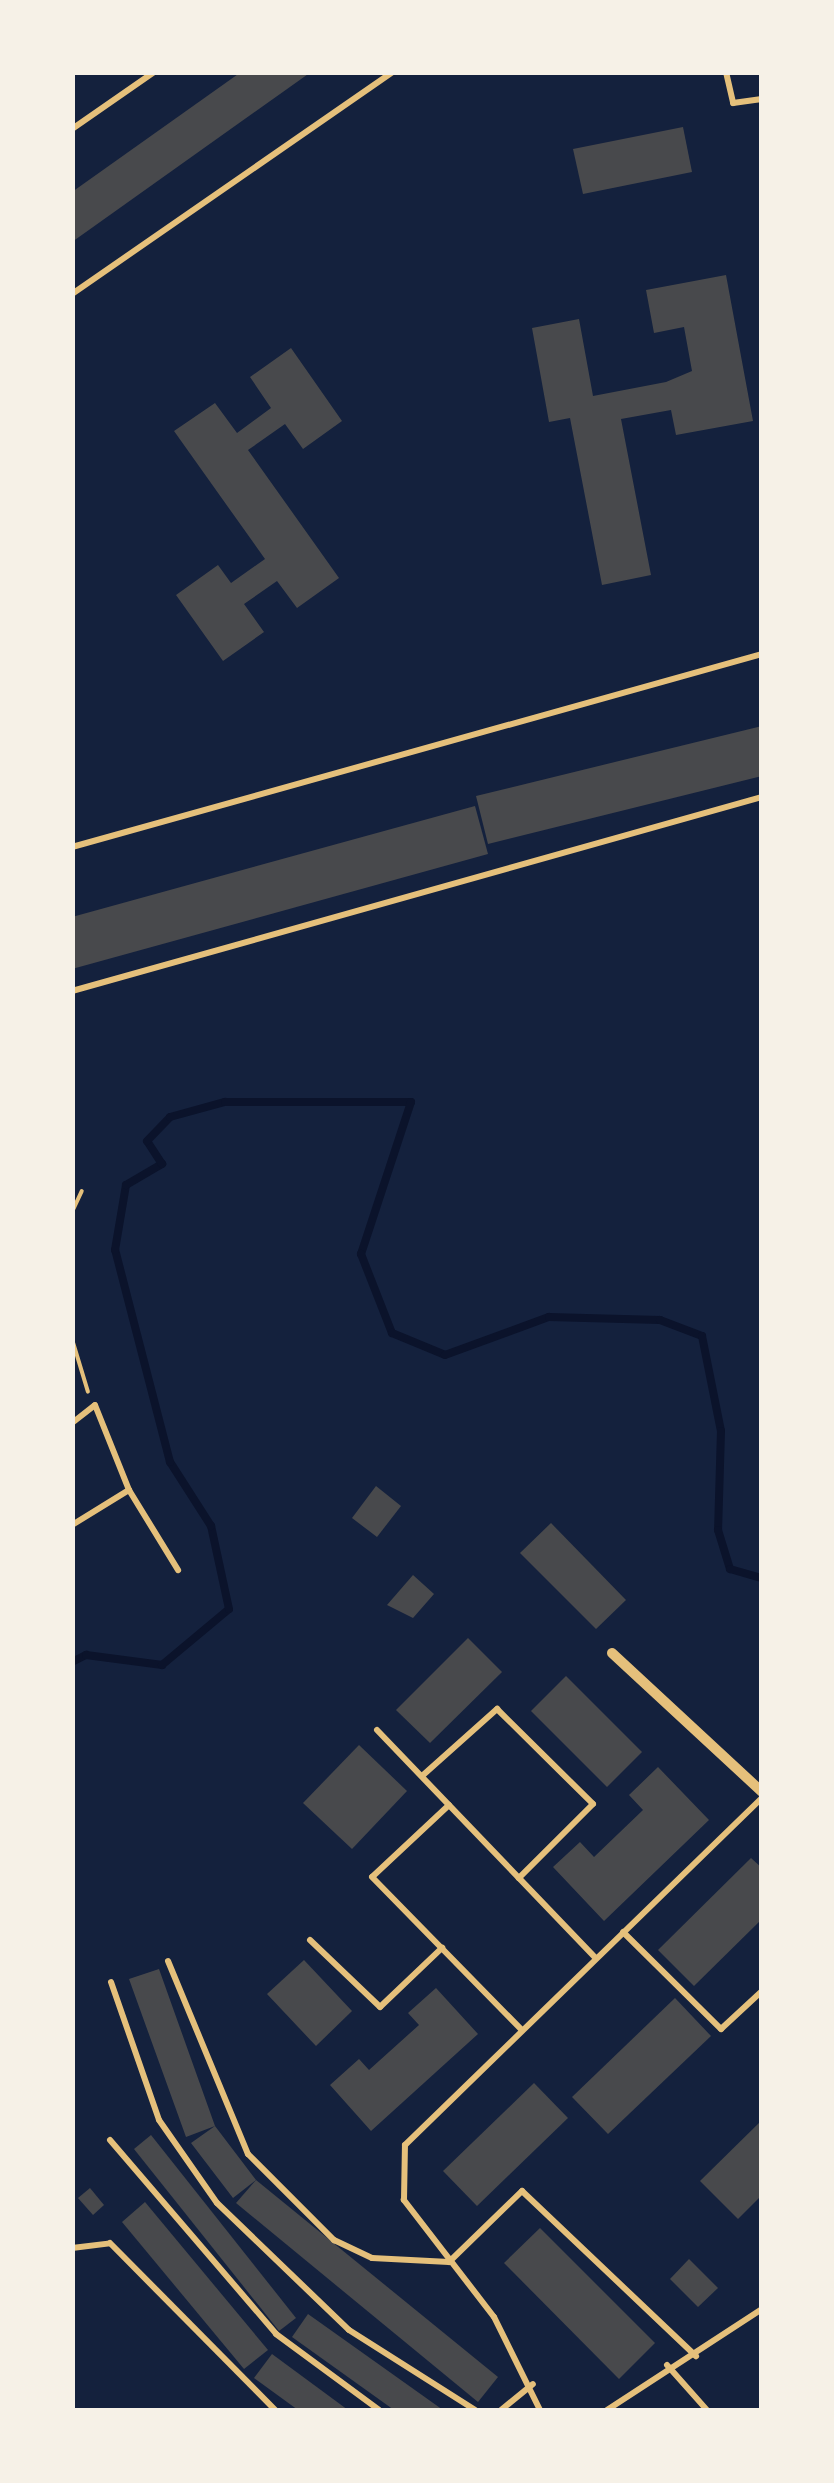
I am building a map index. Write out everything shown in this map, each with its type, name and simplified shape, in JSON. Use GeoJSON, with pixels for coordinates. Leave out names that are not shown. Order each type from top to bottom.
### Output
{"type":"FeatureCollection","features":[{"type":"Feature","properties":{"kind":"street"},"geometry":{"type":"LineString","coordinates":[[612,1653],[762,1795]]}},
{"type":"Feature","properties":{"kind":"lane"},"geometry":{"type":"LineString","coordinates":[[72,129],[154,72]]}},
{"type":"Feature","properties":{"kind":"lane"},"geometry":{"type":"LineString","coordinates":[[72,294],[393,72]]}},
{"type":"Feature","properties":{"kind":"lane"},"geometry":{"type":"LineString","coordinates":[[726,72],[733,103],[762,100]]}},
{"type":"Feature","properties":{"kind":"lane"},"geometry":{"type":"LineString","coordinates":[[72,847],[762,654]]}},
{"type":"Feature","properties":{"kind":"lane"},"geometry":{"type":"LineString","coordinates":[[72,991],[762,797]]}},
{"type":"Feature","properties":{"kind":"lane"},"geometry":{"type":"LineString","coordinates":[[72,1423],[95,1405],[129,1490],[178,1570]]}},
{"type":"Feature","properties":{"kind":"lane"},"geometry":{"type":"LineString","coordinates":[[72,1525],[129,1490]]}},
{"type":"Feature","properties":{"kind":"lane"},"geometry":{"type":"LineString","coordinates":[[422,1776],[497,1709],[593,1804],[518,1878]]}},
{"type":"Feature","properties":{"kind":"lane"},"geometry":{"type":"LineString","coordinates":[[377,1730],[596,1958]]}},
{"type":"Feature","properties":{"kind":"lane"},"geometry":{"type":"LineString","coordinates":[[540,2410],[533,2384],[404,2200],[405,2145],[762,1795]]}},
{"type":"Feature","properties":{"kind":"lane"},"geometry":{"type":"LineString","coordinates":[[449,1805],[372,1878],[522,2030]]}},
{"type":"Feature","properties":{"kind":"lane"},"geometry":{"type":"LineString","coordinates":[[623,1932],[722,2029],[762,1991]]}},
{"type":"Feature","properties":{"kind":"lane"},"geometry":{"type":"LineString","coordinates":[[310,1940],[380,2008],[442,1948]]}},
{"type":"Feature","properties":{"kind":"lane"},"geometry":{"type":"LineString","coordinates":[[168,1961],[248,2154],[334,2240],[372,2258],[449,2262],[522,2191],[696,2356]]}},
{"type":"Feature","properties":{"kind":"lane"},"geometry":{"type":"LineString","coordinates":[[111,1982],[158,2120],[217,2203],[349,2330],[475,2410]]}},
{"type":"Feature","properties":{"kind":"lane"},"geometry":{"type":"LineString","coordinates":[[110,2140],[276,2334],[379,2410]]}},
{"type":"Feature","properties":{"kind":"lane"},"geometry":{"type":"LineString","coordinates":[[72,2248],[110,2243],[275,2410]]}},
{"type":"Feature","properties":{"kind":"lane"},"geometry":{"type":"LineString","coordinates":[[607,2410],[667,2365],[696,2356],[762,2309]]}},
{"type":"Feature","properties":{"kind":"lane"},"geometry":{"type":"LineString","coordinates":[[667,2365],[707,2410]]}},
{"type":"Feature","properties":{"kind":"lane"},"geometry":{"type":"LineString","coordinates":[[501,2410],[533,2384]]}},
{"type":"Feature","properties":{"kind":"path"},"geometry":{"type":"LineString","coordinates":[[72,1212],[82,1191]]}},
{"type":"Feature","properties":{"kind":"path"},"geometry":{"type":"LineString","coordinates":[[72,1340],[95,1405]]}},
{"type":"Feature","properties":{"kind":"building"},"geometry":{"type":"Polygon","coordinates":[[[241,72],[311,72],[72,242],[72,192],[241,72]]]}},
{"type":"Feature","properties":{"kind":"building"},"geometry":{"type":"Polygon","coordinates":[[[683,127],[692,172],[583,194],[573,149],[683,127]]]}},
{"type":"Feature","properties":{"kind":"building"},"geometry":{"type":"Polygon","coordinates":[[[726,275],[753,421],[676,435],[671,410],[621,419],[651,575],[602,585],[570,418],[549,422],[532,328],[579,319],[593,396],[666,382],[692,371],[684,327],[654,333],[646,290],[726,275]]]}},
{"type":"Feature","properties":{"kind":"building"},"geometry":{"type":"Polygon","coordinates":[[[291,348],[342,421],[303,449],[285,424],[248,450],[339,578],[297,608],[277,581],[244,604],[264,632],[223,661],[176,595],[218,565],[231,583],[265,559],[174,431],[215,403],[237,433],[271,408],[250,377],[291,348]]]}},
{"type":"Feature","properties":{"kind":"building"},"geometry":{"type":"Polygon","coordinates":[[[762,726],[762,776],[488,844],[476,796],[762,726]]]}},
{"type":"Feature","properties":{"kind":"building"},"geometry":{"type":"Polygon","coordinates":[[[475,806],[488,854],[72,969],[72,917],[475,806]]]}},
{"type":"Feature","properties":{"kind":"building"},"geometry":{"type":"Polygon","coordinates":[[[376,1486],[401,1506],[377,1537],[352,1518],[376,1486]]]}},
{"type":"Feature","properties":{"kind":"building"},"geometry":{"type":"Polygon","coordinates":[[[551,1523],[626,1600],[596,1629],[520,1553],[551,1523]]]}},
{"type":"Feature","properties":{"kind":"building"},"geometry":{"type":"Polygon","coordinates":[[[413,1575],[434,1594],[413,1618],[387,1605],[413,1575]]]}},
{"type":"Feature","properties":{"kind":"building"},"geometry":{"type":"Polygon","coordinates":[[[468,1638],[502,1672],[430,1743],[396,1710],[468,1638]]]}},
{"type":"Feature","properties":{"kind":"building"},"geometry":{"type":"Polygon","coordinates":[[[566,1676],[642,1752],[607,1787],[531,1711],[566,1676]]]}},
{"type":"Feature","properties":{"kind":"building"},"geometry":{"type":"Polygon","coordinates":[[[359,1745],[407,1791],[352,1849],[303,1803],[359,1745]]]}},
{"type":"Feature","properties":{"kind":"building"},"geometry":{"type":"Polygon","coordinates":[[[658,1767],[709,1820],[604,1921],[553,1867],[580,1842],[594,1857],[643,1810],[629,1795],[658,1767]]]}},
{"type":"Feature","properties":{"kind":"building"},"geometry":{"type":"Polygon","coordinates":[[[751,1858],[762,1868],[762,1919],[694,1986],[658,1950],[751,1858]]]}},
{"type":"Feature","properties":{"kind":"building"},"geometry":{"type":"Polygon","coordinates":[[[304,1960],[352,2011],[316,2046],[267,1994],[304,1960]]]}},
{"type":"Feature","properties":{"kind":"building"},"geometry":{"type":"Polygon","coordinates":[[[159,1969],[215,2126],[186,2137],[129,1979],[159,1969]]]}},
{"type":"Feature","properties":{"kind":"building"},"geometry":{"type":"Polygon","coordinates":[[[436,1988],[478,2034],[371,2131],[330,2085],[359,2059],[369,2070],[419,2025],[408,2013],[436,1988]]]}},
{"type":"Feature","properties":{"kind":"building"},"geometry":{"type":"Polygon","coordinates":[[[675,1998],[711,2036],[608,2134],[572,2097],[675,1998]]]}},
{"type":"Feature","properties":{"kind":"building"},"geometry":{"type":"Polygon","coordinates":[[[534,2083],[568,2118],[477,2206],[443,2171],[534,2083]]]}},
{"type":"Feature","properties":{"kind":"building"},"geometry":{"type":"Polygon","coordinates":[[[762,2120],[762,2195],[738,2219],[700,2181],[762,2120]]]}},
{"type":"Feature","properties":{"kind":"building"},"geometry":{"type":"Polygon","coordinates":[[[215,2126],[256,2180],[233,2198],[191,2143],[215,2126]]]}},
{"type":"Feature","properties":{"kind":"building"},"geometry":{"type":"Polygon","coordinates":[[[151,2135],[296,2318],[279,2331],[134,2149],[151,2135]]]}},
{"type":"Feature","properties":{"kind":"building"},"geometry":{"type":"Polygon","coordinates":[[[256,2180],[498,2377],[478,2402],[236,2203],[256,2180]]]}},
{"type":"Feature","properties":{"kind":"building"},"geometry":{"type":"Polygon","coordinates":[[[90,2188],[104,2205],[93,2215],[78,2198],[90,2188]]]}},
{"type":"Feature","properties":{"kind":"building"},"geometry":{"type":"Polygon","coordinates":[[[145,2202],[268,2350],[244,2369],[122,2222],[145,2202]]]}},
{"type":"Feature","properties":{"kind":"building"},"geometry":{"type":"Polygon","coordinates":[[[540,2228],[655,2343],[619,2379],[504,2263],[540,2228]]]}},
{"type":"Feature","properties":{"kind":"building"},"geometry":{"type":"Polygon","coordinates":[[[689,2259],[718,2288],[698,2307],[670,2279],[689,2259]]]}},
{"type":"Feature","properties":{"kind":"building"},"geometry":{"type":"Polygon","coordinates":[[[308,2314],[443,2410],[394,2410],[292,2337],[308,2314]]]}},
{"type":"Feature","properties":{"kind":"building"},"geometry":{"type":"Polygon","coordinates":[[[272,2354],[348,2410],[298,2410],[254,2378],[272,2354]]]}},
{"type":"Feature","properties":{"kind":"waterway"},"geometry":{"type":"LineString","coordinates":[[72,1662],[86,1655],[162,1665],[229,1609],[211,1526],[170,1462],[115,1250],[126,1185],[162,1164],[147,1141],[170,1117],[225,1102],[411,1102],[361,1254],[392,1333],[445,1355],[549,1317],[660,1320],[702,1336],[721,1431],[718,1530],[730,1569],[762,1578]]}}]}
